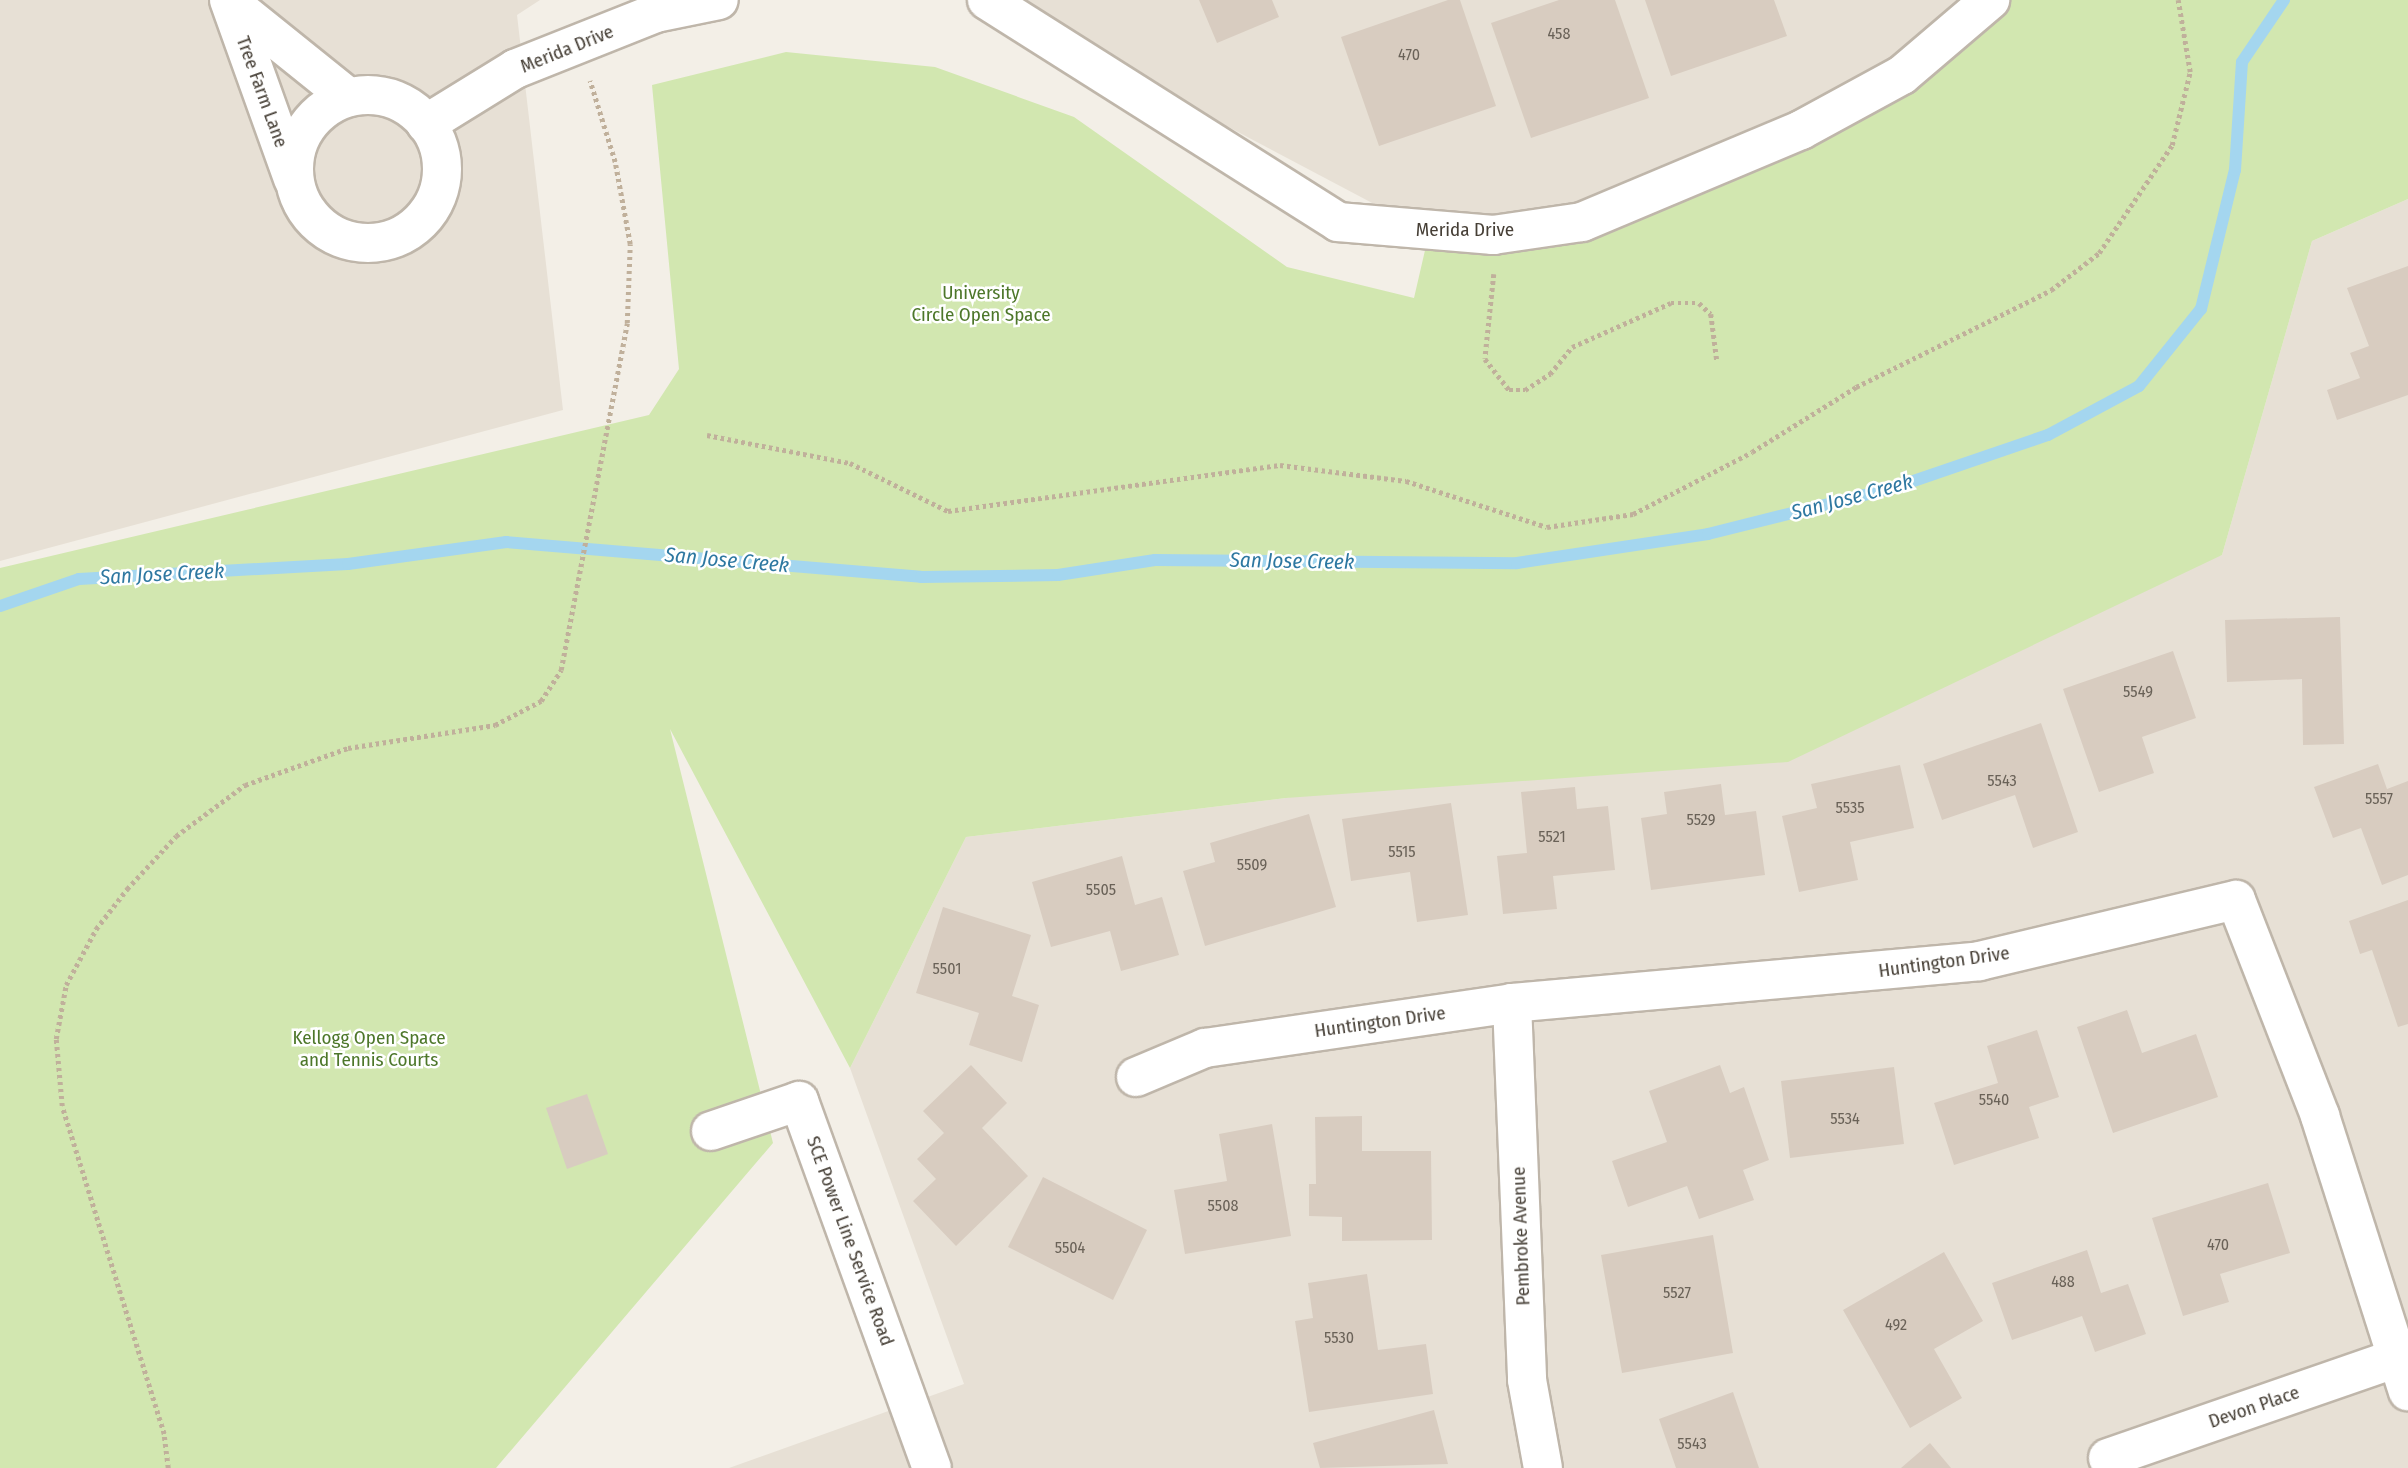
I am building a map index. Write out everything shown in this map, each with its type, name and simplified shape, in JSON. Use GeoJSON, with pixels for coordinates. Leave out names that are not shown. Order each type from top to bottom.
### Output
{"type":"FeatureCollection","features":[{"type":"Feature","properties":{"kind":"street","name":"Merida Drive"},"geometry":{"type":"LineString","coordinates":[[426,124],[515,69],[656,13],[719,0]]}},
{"type":"Feature","properties":{"kind":"street","name":"Merida Drive"},"geometry":{"type":"LineString","coordinates":[[987,0],[1338,222],[1493,234],[1582,222],[1801,130],[1902,75],[1990,0]]}},
{"type":"Feature","properties":{"kind":"street"},"geometry":{"type":"LineString","coordinates":[[230,2],[348,97],[391,99],[426,124],[437,143],[440,186],[423,218],[393,239],[356,243],[334,236],[316,223],[295,184],[294,162],[312,121],[348,97]]}},
{"type":"Feature","properties":{"kind":"street","name":"Tree Farm Lane"},"geometry":{"type":"LineString","coordinates":[[230,2],[295,184]]}},
{"type":"Feature","properties":{"kind":"street","name":"Huntington Drive"},"geometry":{"type":"LineString","coordinates":[[1136,1077],[1205,1048],[1512,1003],[1979,961],[2236,900],[2320,1116],[2404,1374]]}},
{"type":"Feature","properties":{"kind":"street","name":"Pembroke Avenue"},"geometry":{"type":"LineString","coordinates":[[1512,1003],[1527,1380],[1543,1468]]}},
{"type":"Feature","properties":{"kind":"street","name":"SCE Power Line Service Road"},"geometry":{"type":"LineString","coordinates":[[711,1131],[799,1101],[932,1468]]}},
{"type":"Feature","properties":{"kind":"street","name":"Devon Place"},"geometry":{"type":"LineString","coordinates":[[2108,1458],[2404,1374]]}},
{"type":"Feature","properties":{"kind":"path"},"geometry":{"type":"LineString","coordinates":[[707,435],[850,463],[948,511],[1280,465],[1405,481],[1547,527],[1633,514],[1752,452],[1856,387],[2051,290],[2099,253],[2172,145],[2190,72],[2178,0]]}},
{"type":"Feature","properties":{"kind":"path"},"geometry":{"type":"LineString","coordinates":[[167,1468],[164,1434],[62,1106],[56,1039],[66,985],[127,889],[204,813],[290,765],[523,715],[541,701],[561,670],[621,354],[630,244],[615,162],[581,43]]}},
{"type":"Feature","properties":{"kind":"path"},"geometry":{"type":"LineString","coordinates":[[1493,234],[1494,293],[1483,344],[1498,382],[1509,390],[1525,390],[1550,374],[1572,347],[1671,303],[1699,303],[1710,313],[1717,361]]}},
{"type":"Feature","properties":{"kind":"shaded area"},"geometry":{"type":"Polygon","coordinates":[[[0,0],[540,0],[517,15],[563,410],[0,561],[0,0]]]}},
{"type":"Feature","properties":{"kind":"shaded area"},"geometry":{"type":"Polygon","coordinates":[[[988,0],[1990,0],[1902,75],[1582,222],[1429,233],[988,0]]]}},
{"type":"Feature","properties":{"kind":"shaded area"},"geometry":{"type":"Polygon","coordinates":[[[2408,199],[2408,1468],[729,1468],[964,1384],[850,1068],[966,837],[1286,798],[2222,555],[2312,241],[2408,199]]]}},
{"type":"Feature","properties":{"kind":"green space"},"geometry":{"type":"Polygon","coordinates":[[[1990,0],[2408,0],[2408,199],[2312,241],[2222,555],[1788,762],[1286,798],[966,837],[850,1068],[670,729],[773,1143],[496,1468],[0,1468],[0,568],[649,415],[679,369],[652,85],[786,52],[935,67],[1074,117],[1287,267],[1414,298],[1429,233],[1493,235],[1801,130],[1990,0]]]}},
{"type":"Feature","properties":{"kind":"building"},"geometry":{"type":"Polygon","coordinates":[[[1199,0],[1272,0],[1279,17],[1217,43],[1199,0]]]}},
{"type":"Feature","properties":{"kind":"building"},"geometry":{"type":"Polygon","coordinates":[[[1448,0],[1460,0],[1496,106],[1379,146],[1341,37],[1448,0]]]}},
{"type":"Feature","properties":{"kind":"building"},"geometry":{"type":"Polygon","coordinates":[[[1559,0],[1615,0],[1649,98],[1531,138],[1491,23],[1559,0]]]}},
{"type":"Feature","properties":{"kind":"building"},"geometry":{"type":"Polygon","coordinates":[[[1645,0],[1774,0],[1787,36],[1671,76],[1645,0]]]}},
{"type":"Feature","properties":{"kind":"building"},"geometry":{"type":"Polygon","coordinates":[[[2408,266],[2408,395],[2337,420],[2327,390],[2360,378],[2350,353],[2369,346],[2347,288],[2408,266]]]}},
{"type":"Feature","properties":{"kind":"building"},"geometry":{"type":"Polygon","coordinates":[[[2340,617],[2344,744],[2303,745],[2302,679],[2227,682],[2225,620],[2340,617]]]}},
{"type":"Feature","properties":{"kind":"building"},"geometry":{"type":"Polygon","coordinates":[[[2173,651],[2196,718],[2142,737],[2154,773],[2099,792],[2063,689],[2173,651]]]}},
{"type":"Feature","properties":{"kind":"building"},"geometry":{"type":"Polygon","coordinates":[[[2041,723],[2078,832],[2033,848],[2015,795],[1942,820],[1923,764],[2041,723]]]}},
{"type":"Feature","properties":{"kind":"building"},"geometry":{"type":"Polygon","coordinates":[[[2378,764],[2387,789],[2408,781],[2408,875],[2382,885],[2361,828],[2333,838],[2314,787],[2378,764]]]}},
{"type":"Feature","properties":{"kind":"building"},"geometry":{"type":"Polygon","coordinates":[[[1900,765],[1914,828],[1850,842],[1858,880],[1799,892],[1782,816],[1817,808],[1811,784],[1900,765]]]}},
{"type":"Feature","properties":{"kind":"building"},"geometry":{"type":"Polygon","coordinates":[[[1721,784],[1725,815],[1756,811],[1765,875],[1651,890],[1641,818],[1667,814],[1664,792],[1721,784]]]}},
{"type":"Feature","properties":{"kind":"building"},"geometry":{"type":"Polygon","coordinates":[[[1575,787],[1577,809],[1608,806],[1615,870],[1553,876],[1557,909],[1503,914],[1497,856],[1527,853],[1521,792],[1575,787]]]}},
{"type":"Feature","properties":{"kind":"building"},"geometry":{"type":"Polygon","coordinates":[[[1451,803],[1468,915],[1417,922],[1410,872],[1351,881],[1342,819],[1451,803]]]}},
{"type":"Feature","properties":{"kind":"building"},"geometry":{"type":"Polygon","coordinates":[[[1309,814],[1336,907],[1205,946],[1183,871],[1215,862],[1210,843],[1309,814]]]}},
{"type":"Feature","properties":{"kind":"building"},"geometry":{"type":"Polygon","coordinates":[[[1122,856],[1135,905],[1162,897],[1179,955],[1121,971],[1110,931],[1051,947],[1032,882],[1122,856]]]}},
{"type":"Feature","properties":{"kind":"building"},"geometry":{"type":"Polygon","coordinates":[[[2408,900],[2408,1024],[2398,1027],[2372,950],[2360,954],[2349,921],[2408,900]]]}},
{"type":"Feature","properties":{"kind":"building"},"geometry":{"type":"Polygon","coordinates":[[[943,907],[1031,935],[1012,996],[1039,1005],[1022,1062],[969,1045],[979,1013],[916,993],[943,907]]]}},
{"type":"Feature","properties":{"kind":"building"},"geometry":{"type":"Polygon","coordinates":[[[2127,1010],[2142,1053],[2196,1034],[2218,1097],[2113,1133],[2077,1027],[2127,1010]]]}},
{"type":"Feature","properties":{"kind":"building"},"geometry":{"type":"Polygon","coordinates":[[[2037,1030],[2059,1097],[2029,1107],[2039,1138],[1954,1165],[1934,1103],[1998,1083],[1987,1046],[2037,1030]]]}},
{"type":"Feature","properties":{"kind":"building"},"geometry":{"type":"Polygon","coordinates":[[[971,1065],[1007,1103],[982,1128],[1028,1176],[956,1246],[913,1201],[936,1179],[917,1159],[944,1133],[923,1111],[971,1065]]]}},
{"type":"Feature","properties":{"kind":"building"},"geometry":{"type":"Polygon","coordinates":[[[1720,1065],[1730,1093],[1744,1087],[1769,1160],[1743,1170],[1754,1200],[1699,1219],[1687,1186],[1628,1207],[1612,1161],[1667,1142],[1649,1091],[1720,1065]]]}},
{"type":"Feature","properties":{"kind":"building"},"geometry":{"type":"Polygon","coordinates":[[[1894,1067],[1904,1144],[1790,1158],[1781,1081],[1894,1067]]]}},
{"type":"Feature","properties":{"kind":"building"},"geometry":{"type":"Polygon","coordinates":[[[587,1094],[608,1154],[567,1169],[546,1108],[587,1094]]]}},
{"type":"Feature","properties":{"kind":"building"},"geometry":{"type":"Polygon","coordinates":[[[1362,1116],[1362,1151],[1431,1151],[1432,1240],[1342,1241],[1342,1217],[1309,1216],[1309,1184],[1316,1184],[1315,1117],[1362,1116]]]}},
{"type":"Feature","properties":{"kind":"building"},"geometry":{"type":"Polygon","coordinates":[[[1272,1124],[1291,1236],[1185,1254],[1174,1190],[1227,1181],[1219,1134],[1272,1124]]]}},
{"type":"Feature","properties":{"kind":"building"},"geometry":{"type":"Polygon","coordinates":[[[1043,1177],[1147,1230],[1113,1300],[1008,1247],[1043,1177]]]}},
{"type":"Feature","properties":{"kind":"building"},"geometry":{"type":"Polygon","coordinates":[[[2268,1183],[2290,1253],[2220,1274],[2229,1302],[2183,1316],[2152,1218],[2268,1183]]]}},
{"type":"Feature","properties":{"kind":"building"},"geometry":{"type":"Polygon","coordinates":[[[1713,1235],[1733,1353],[1622,1373],[1601,1255],[1713,1235]]]}},
{"type":"Feature","properties":{"kind":"building"},"geometry":{"type":"Polygon","coordinates":[[[2087,1250],[2101,1293],[2128,1284],[2146,1334],[2095,1352],[2082,1316],[2012,1340],[1992,1283],[2087,1250]]]}},
{"type":"Feature","properties":{"kind":"building"},"geometry":{"type":"Polygon","coordinates":[[[1944,1252],[1983,1321],[1934,1349],[1962,1398],[1910,1428],[1843,1310],[1944,1252]]]}},
{"type":"Feature","properties":{"kind":"building"},"geometry":{"type":"Polygon","coordinates":[[[1367,1274],[1378,1350],[1426,1344],[1433,1394],[1309,1412],[1295,1321],[1313,1318],[1308,1283],[1367,1274]]]}},
{"type":"Feature","properties":{"kind":"building"},"geometry":{"type":"Polygon","coordinates":[[[1733,1392],[1759,1468],[1676,1468],[1659,1419],[1733,1392]]]}},
{"type":"Feature","properties":{"kind":"building"},"geometry":{"type":"Polygon","coordinates":[[[1434,1410],[1448,1464],[1320,1468],[1313,1443],[1434,1410]]]}},
{"type":"Feature","properties":{"kind":"building"},"geometry":{"type":"Polygon","coordinates":[[[1930,1443],[1951,1468],[1901,1468],[1930,1443]]]}},
{"type":"Feature","properties":{"kind":"waterway","name":"San Jose Creek"},"geometry":{"type":"LineString","coordinates":[[0,606],[79,579],[348,564],[506,542],[921,577],[1058,575],[1155,560],[1517,563],[1708,534],[1893,488],[2048,435],[2139,386],[2201,309],[2235,170],[2242,62],[2284,0]]}},
{"type":"Feature","properties":{"kind":"park label","name":"University Circle Open Space"},"geometry":{"type":"Point","coordinates":[981,304]}},
{"type":"Feature","properties":{"kind":"park label","name":"Kellogg Open Space and Tennis Courts"},"geometry":{"type":"Point","coordinates":[369,1049]}}]}
